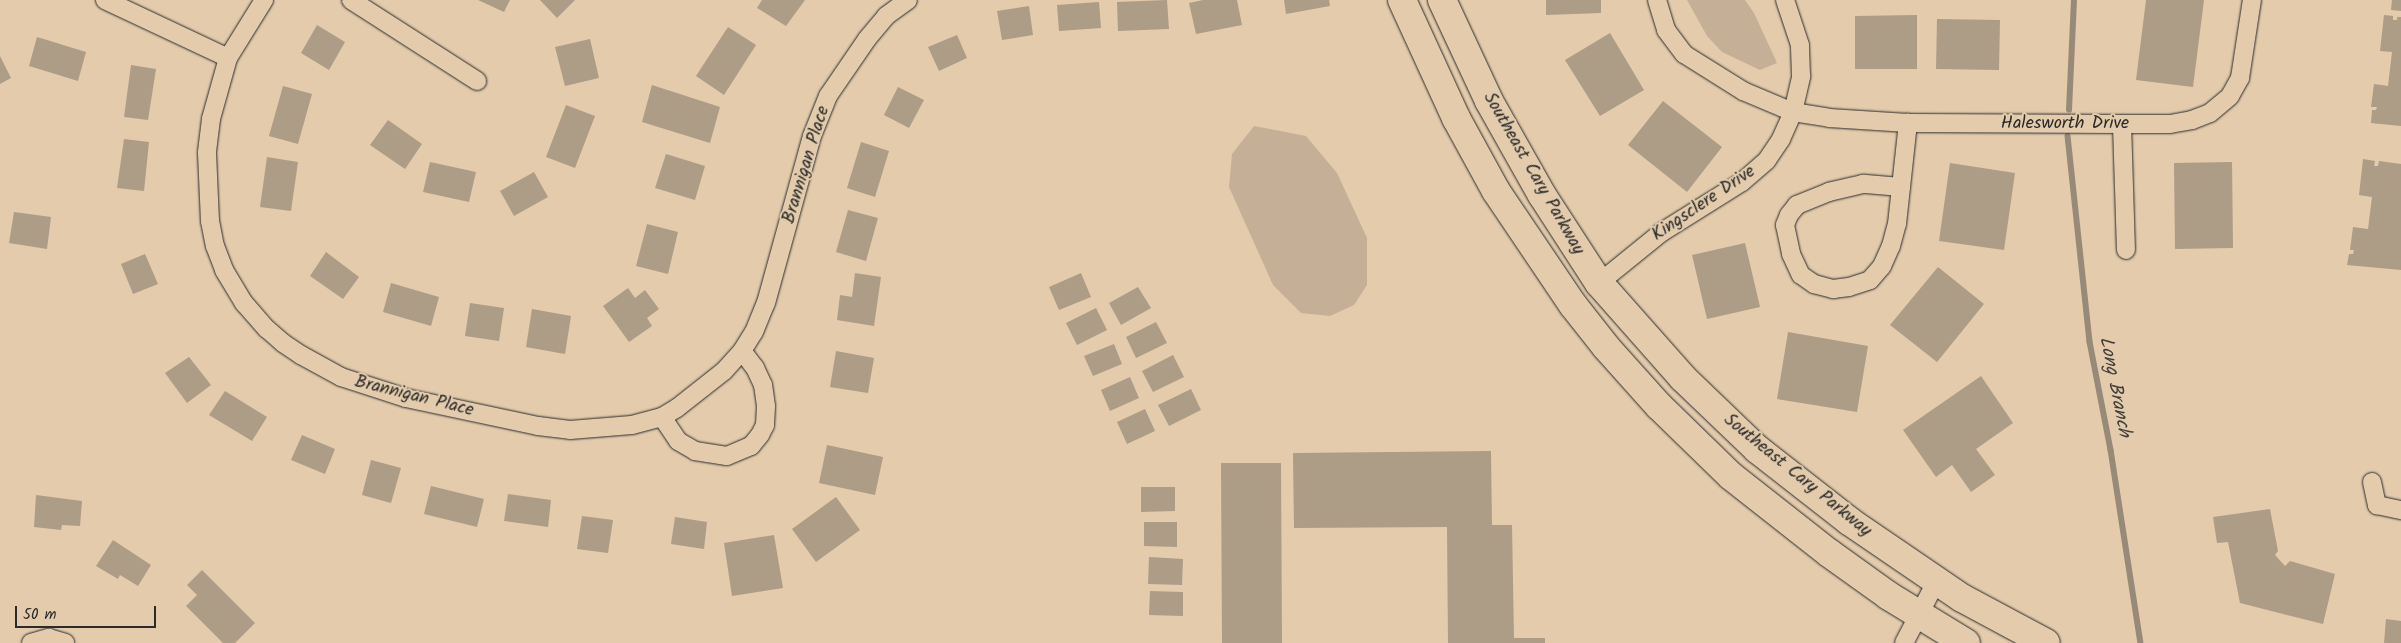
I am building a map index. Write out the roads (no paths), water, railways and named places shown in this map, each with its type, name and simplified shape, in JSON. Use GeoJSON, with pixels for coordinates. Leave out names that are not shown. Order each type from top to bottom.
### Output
{"type":"FeatureCollection","features":[{"type":"Feature","properties":{"kind":"main road","name":"Southeast Cary Parkway"},"geometry":{"type":"LineString","coordinates":[[1402,0],[1456,118],[1496,191],[1573,305],[1606,347],[1659,406],[1731,476],[1829,554],[1919,616],[1966,643]]}},
{"type":"Feature","properties":{"kind":"main road","name":"Southeast Cary Parkway"},"geometry":{"type":"LineString","coordinates":[[1442,0],[1489,101],[1542,195],[1599,283],[1683,378],[1757,448],[1849,521],[1936,582],[2046,643]]}},
{"type":"Feature","properties":{"kind":"street"},"geometry":{"type":"LineString","coordinates":[[104,0],[228,58]]}},
{"type":"Feature","properties":{"kind":"street","name":"Brannigan Place"},"geometry":{"type":"LineString","coordinates":[[264,0],[228,58],[210,119],[207,153],[208,193],[213,238],[224,270],[244,302],[267,328],[301,356],[341,377],[373,389],[406,398],[538,426],[570,430],[632,425],[662,417],[677,408],[724,371],[742,352],[754,332],[766,303],[812,136],[828,96],[866,39],[886,16],[908,0]]}},
{"type":"Feature","properties":{"kind":"street"},"geometry":{"type":"LineString","coordinates":[[351,0],[477,81]]}},
{"type":"Feature","properties":{"kind":"street"},"geometry":{"type":"LineString","coordinates":[[1657,0],[1666,30],[1684,54],[1743,91],[1794,112]]}},
{"type":"Feature","properties":{"kind":"street","name":"Kingsclere Drive"},"geometry":{"type":"LineString","coordinates":[[1599,283],[1662,232],[1742,182],[1767,160],[1781,139],[1794,112],[1801,76],[1800,45],[1785,0]]}},
{"type":"Feature","properties":{"kind":"street","name":"Halesworth Drive"},"geometry":{"type":"LineString","coordinates":[[1794,112],[1829,118],[1908,123],[2170,124],[2192,120],[2210,113],[2230,96],[2240,78],[2252,0]]}},
{"type":"Feature","properties":{"kind":"street"},"geometry":{"type":"LineString","coordinates":[[1900,187],[1863,184],[1828,192],[1797,205],[1785,225],[1791,254],[1801,275],[1814,284],[1833,289],[1849,287],[1870,280],[1882,266],[1891,246],[1897,224],[1908,123]]}},
{"type":"Feature","properties":{"kind":"street"},"geometry":{"type":"LineString","coordinates":[[2122,124],[2126,250]]}},
{"type":"Feature","properties":{"kind":"street"},"geometry":{"type":"LineString","coordinates":[[662,417],[678,441],[695,451],[727,456],[751,446],[765,425],[766,406],[763,384],[755,368],[742,352]]}},
{"type":"Feature","properties":{"kind":"street"},"geometry":{"type":"LineString","coordinates":[[2372,482],[2377,505],[2401,510]]}},
{"type":"Feature","properties":{"kind":"street"},"geometry":{"type":"LineString","coordinates":[[1904,643],[1936,582]]}},
{"type":"Feature","properties":{"kind":"street"},"geometry":{"type":"LineString","coordinates":[[31,643],[50,638],[65,643]]}},
{"type":"Feature","properties":{"kind":"waterway","name":"Long Branch"},"geometry":{"type":"LineString","coordinates":[[2069,110],[2074,0]]}},
{"type":"Feature","properties":{"kind":"waterway","name":"Long Branch"},"geometry":{"type":"LineString","coordinates":[[2068,136],[2090,342],[2111,450],[2141,643]]}}]}
